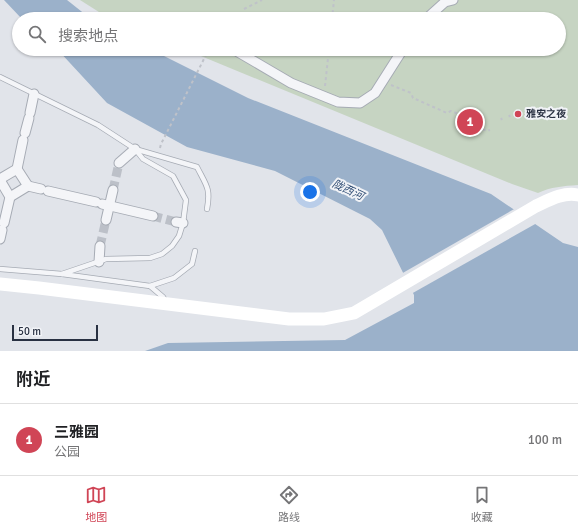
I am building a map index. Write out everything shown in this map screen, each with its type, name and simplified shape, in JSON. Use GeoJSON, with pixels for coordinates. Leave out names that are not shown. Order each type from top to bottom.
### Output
{"type":"FeatureCollection","features":[{"type":"Feature","properties":{"kind":"street"},"geometry":{"type":"LineString","coordinates":[[434,12],[445,2],[453,0]]}},
{"type":"Feature","properties":{"kind":"street"},"geometry":{"type":"LineString","coordinates":[[245,56],[292,83],[324,97],[338,102],[360,103],[375,93],[399,56]]}},
{"type":"Feature","properties":{"kind":"street"},"geometry":{"type":"LineString","coordinates":[[2,230],[10,197],[0,179],[16,169],[34,94]]}},
{"type":"Feature","properties":{"kind":"street"},"geometry":{"type":"LineString","coordinates":[[120,163],[135,149]]}},
{"type":"Feature","properties":{"kind":"street"},"geometry":{"type":"LineString","coordinates":[[16,169],[28,186],[153,216]]}},
{"type":"Feature","properties":{"kind":"street"},"geometry":{"type":"LineString","coordinates":[[10,197],[28,186]]}},
{"type":"Feature","properties":{"kind":"street"},"geometry":{"type":"LineString","coordinates":[[102,204],[113,190]]}},
{"type":"Feature","properties":{"kind":"street"},"geometry":{"type":"LineString","coordinates":[[0,284],[289,319],[324,319],[354,312],[552,198],[573,194],[578,195]]}},
{"type":"Feature","properties":{"kind":"street"},"geometry":{"type":"LineString","coordinates":[[102,204],[106,220]]}},
{"type":"Feature","properties":{"kind":"street"},"geometry":{"type":"LineString","coordinates":[[99,262],[100,246]]}},
{"type":"Feature","properties":{"kind":"lane"},"geometry":{"type":"LineString","coordinates":[[0,77],[98,125],[135,149],[158,157],[197,167],[209,189],[207,209]]}},
{"type":"Feature","properties":{"kind":"lane"},"geometry":{"type":"LineString","coordinates":[[62,274],[106,259],[150,258],[162,254],[172,246],[178,236],[179,222],[186,200],[173,176],[143,159],[135,149]]}},
{"type":"Feature","properties":{"kind":"lane"},"geometry":{"type":"LineString","coordinates":[[0,269],[62,274],[150,286],[174,278],[192,264],[195,251]]}},
{"type":"Feature","properties":{"kind":"lane"},"geometry":{"type":"LineString","coordinates":[[150,286],[163,297],[167,304]]}},
{"type":"Feature","properties":{"kind":"path"},"geometry":{"type":"LineString","coordinates":[[244,9],[262,0]]}},
{"type":"Feature","properties":{"kind":"path"},"geometry":{"type":"LineString","coordinates":[[333,12],[334,0]]}},
{"type":"Feature","properties":{"kind":"path"},"geometry":{"type":"LineString","coordinates":[[161,144],[205,56]]}},
{"type":"Feature","properties":{"kind":"path"},"geometry":{"type":"LineString","coordinates":[[324,97],[328,56]]}},
{"type":"Feature","properties":{"kind":"path"},"geometry":{"type":"LineString","coordinates":[[383,81],[412,93],[413,98],[447,113],[451,111],[476,121],[476,126],[487,131],[490,130]]}},
{"type":"Feature","properties":{"kind":"green space"},"geometry":{"type":"Polygon","coordinates":[[[80,0],[578,0],[578,185],[557,187],[538,193],[512,184],[201,56],[566,56],[566,12],[99,12],[80,0]]]}},
{"type":"Feature","properties":{"kind":"water"},"geometry":{"type":"Polygon","coordinates":[[[4,0],[67,0],[82,12],[15,12],[4,0]]]}},
{"type":"Feature","properties":{"kind":"water","name":"陇西河"},"geometry":{"type":"Polygon","coordinates":[[[63,56],[164,56],[248,98],[491,194],[563,243],[578,247],[578,351],[145,351],[168,343],[345,340],[414,303],[414,295],[382,230],[370,219],[275,171],[187,147],[107,103],[63,56]]]}},
{"type":"Feature","properties":{"kind":"pier"},"geometry":{"type":"Polygon","coordinates":[[[516,208],[537,223],[411,294],[401,274],[516,208]]]}},
{"type":"Feature","properties":{"kind":"tunnel"},"geometry":{"type":"LineString","coordinates":[[113,190],[119,163]]}},
{"type":"Feature","properties":{"kind":"tunnel"},"geometry":{"type":"LineString","coordinates":[[153,216],[176,222]]}},
{"type":"Feature","properties":{"kind":"tunnel"},"geometry":{"type":"LineString","coordinates":[[100,246],[106,220]]}},
{"type":"Feature","properties":{"kind":"place","name":"雅安之夜"},"geometry":{"type":"Point","coordinates":[518,114]}},
{"type":"Feature","properties":{"kind":"place","name":"三雅园"},"geometry":{"type":"Point","coordinates":[470,122]}}]}
